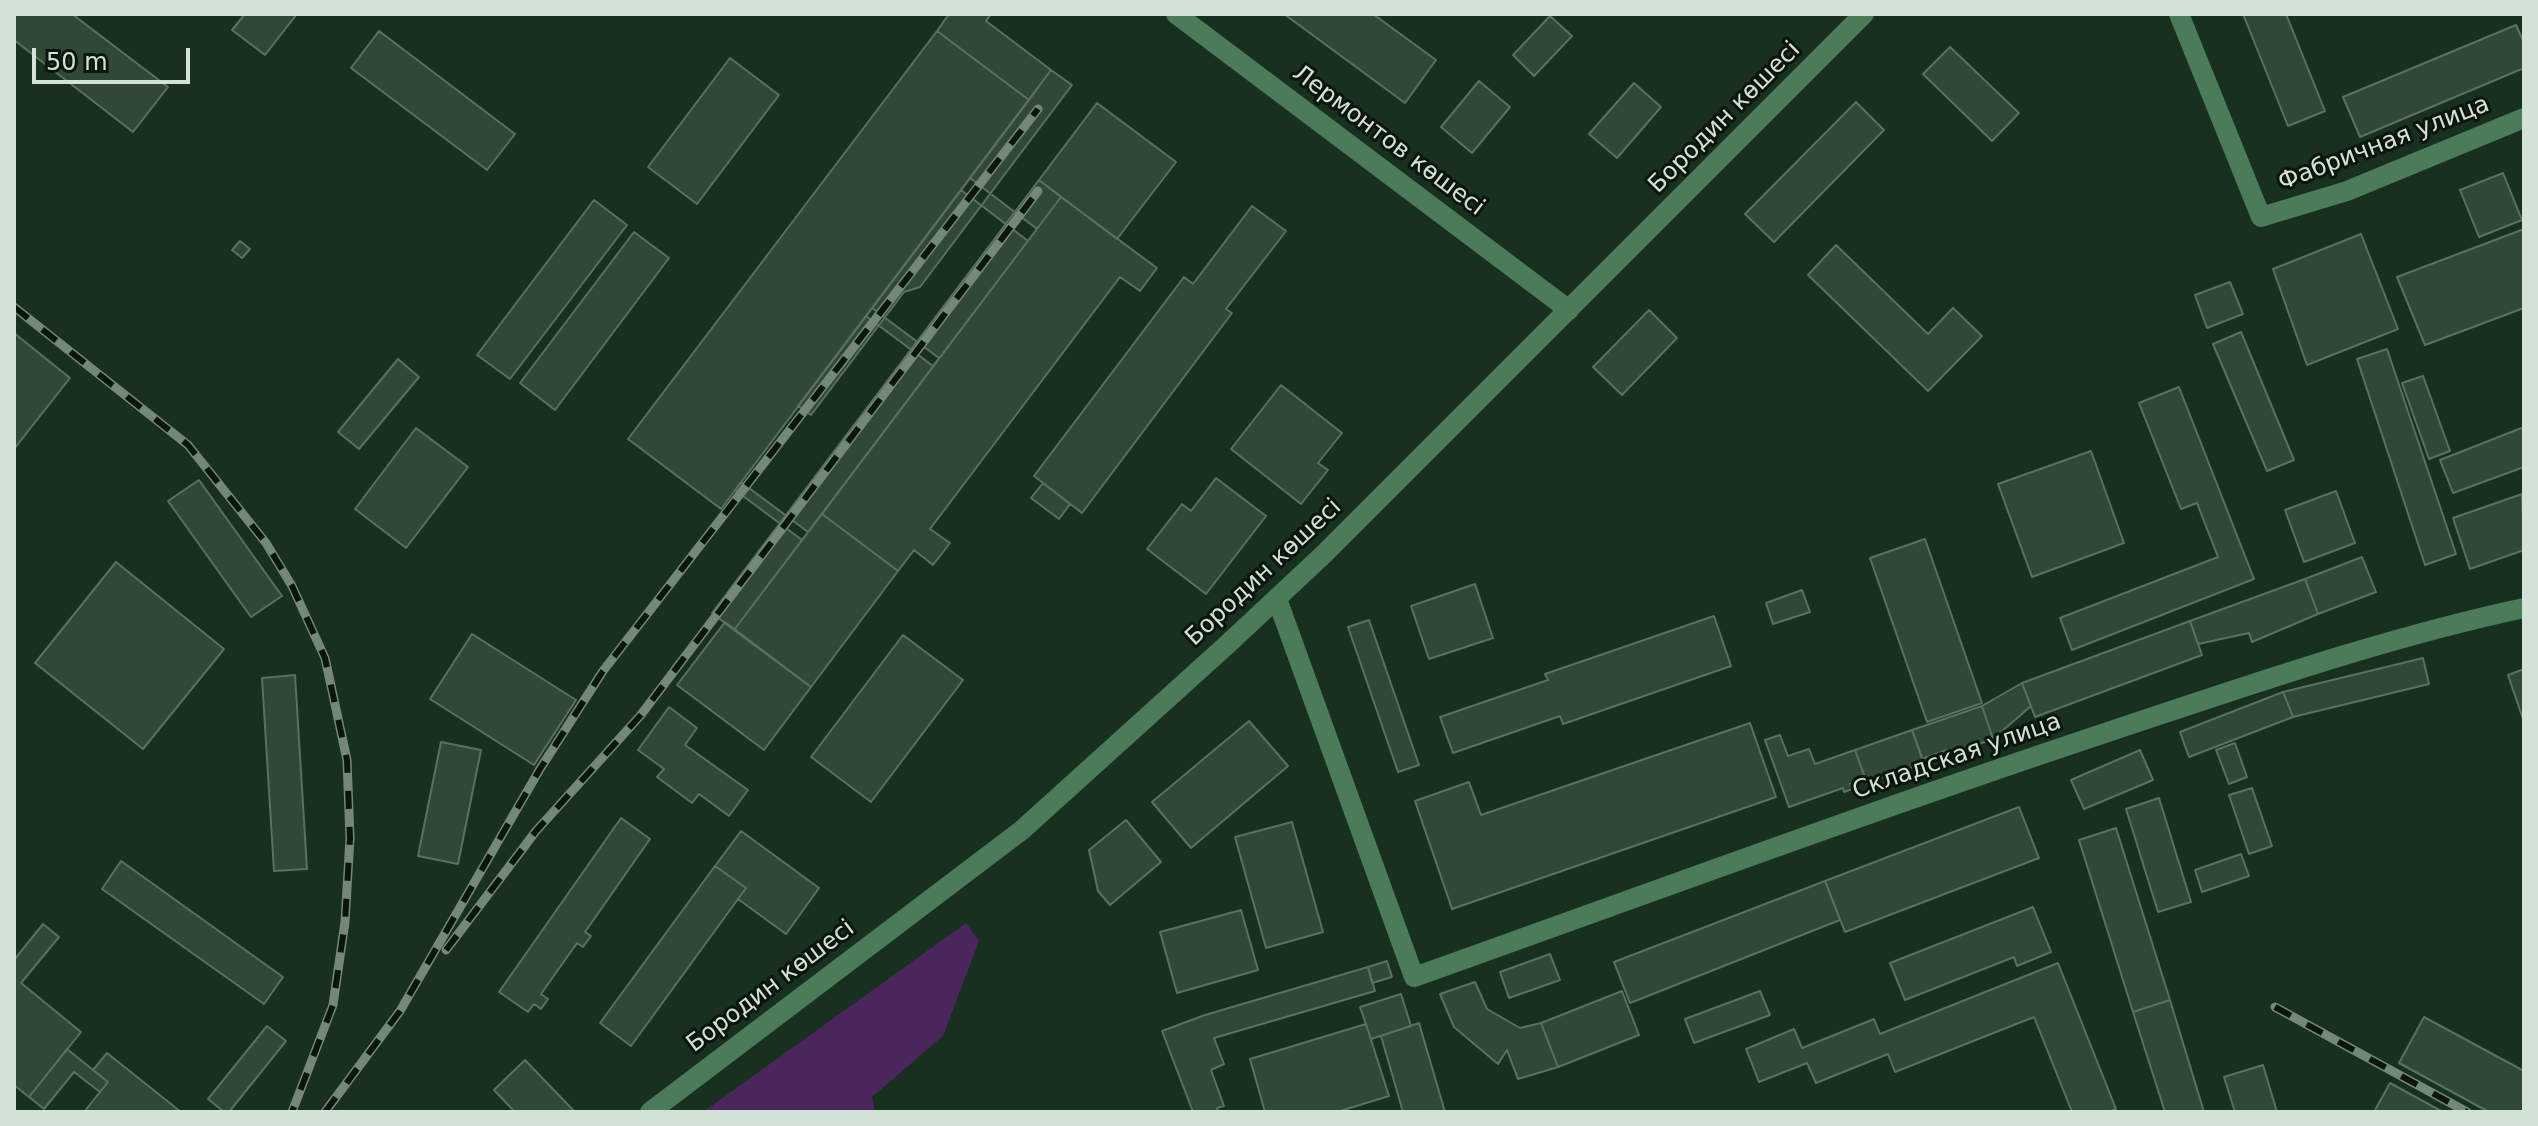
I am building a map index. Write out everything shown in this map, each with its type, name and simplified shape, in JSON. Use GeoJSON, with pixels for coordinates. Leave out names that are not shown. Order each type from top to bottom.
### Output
{"type":"FeatureCollection","features":[{"type":"Feature","properties":{"kind":"street","name":"Лермонтов көшесі"},"geometry":{"type":"LineString","coordinates":[[1176,14],[1569,310]]}},
{"type":"Feature","properties":{"kind":"street","name":"Бородин көшесі"},"geometry":{"type":"LineString","coordinates":[[650,1112],[1022,830],[1277,599],[1864,14]]}},
{"type":"Feature","properties":{"kind":"street","name":"Фабричная улица"},"geometry":{"type":"LineString","coordinates":[[2179,14],[2261,217],[2347,191],[2524,118]]}},
{"type":"Feature","properties":{"kind":"street","name":"Складская улица"},"geometry":{"type":"LineString","coordinates":[[1277,599],[1414,977],[2023,760],[2310,664],[2442,625],[2524,608]]}},
{"type":"Feature","properties":{"kind":"shaded area"},"geometry":{"type":"Polygon","coordinates":[[[966,923],[979,941],[943,1036],[872,1097],[875,1112],[703,1112],[966,923]]]}},
{"type":"Feature","properties":{"kind":"building"},"geometry":{"type":"Polygon","coordinates":[[[14,14],[72,14],[168,87],[133,132],[14,40],[14,14]]]}},
{"type":"Feature","properties":{"kind":"building"},"geometry":{"type":"Polygon","coordinates":[[[245,14],[297,14],[265,55],[232,30],[245,14]]]}},
{"type":"Feature","properties":{"kind":"building"},"geometry":{"type":"Polygon","coordinates":[[[949,14],[991,14],[986,21],[1051,70],[1029,100],[937,31],[949,14]]]}},
{"type":"Feature","properties":{"kind":"building"},"geometry":{"type":"Polygon","coordinates":[[[1284,14],[1373,14],[1436,60],[1405,103],[1284,14]]]}},
{"type":"Feature","properties":{"kind":"building"},"geometry":{"type":"Polygon","coordinates":[[[2243,14],[2286,14],[2325,111],[2288,126],[2243,14]]]}},
{"type":"Feature","properties":{"kind":"building"},"geometry":{"type":"Polygon","coordinates":[[[1550,16],[1572,36],[1534,76],[1513,55],[1550,16]]]}},
{"type":"Feature","properties":{"kind":"building"},"geometry":{"type":"Polygon","coordinates":[[[2516,25],[2524,43],[2524,68],[2360,137],[2343,97],[2516,25]]]}},
{"type":"Feature","properties":{"kind":"building"},"geometry":{"type":"Polygon","coordinates":[[[379,31],[515,134],[487,170],[351,68],[379,31]]]}},
{"type":"Feature","properties":{"kind":"building"},"geometry":{"type":"Polygon","coordinates":[[[937,31],[1029,100],[721,509],[628,439],[937,31]]]}},
{"type":"Feature","properties":{"kind":"building"},"geometry":{"type":"Polygon","coordinates":[[[1950,47],[2019,113],[1992,141],[1923,74],[1950,47]]]}},
{"type":"Feature","properties":{"kind":"building"},"geometry":{"type":"Polygon","coordinates":[[[730,58],[779,95],[697,204],[648,167],[730,58]]]}},
{"type":"Feature","properties":{"kind":"building"},"geometry":{"type":"Polygon","coordinates":[[[1051,70],[1072,85],[920,287],[904,292],[811,415],[798,406],[1051,70]]]}},
{"type":"Feature","properties":{"kind":"building"},"geometry":{"type":"Polygon","coordinates":[[[1479,81],[1510,107],[1472,153],[1441,127],[1479,81]]]}},
{"type":"Feature","properties":{"kind":"building"},"geometry":{"type":"Polygon","coordinates":[[[1634,83],[1661,107],[1617,158],[1589,134],[1634,83]]]}},
{"type":"Feature","properties":{"kind":"building"},"geometry":{"type":"Polygon","coordinates":[[[1856,102],[1884,130],[1774,242],[1745,214],[1856,102]]]}},
{"type":"Feature","properties":{"kind":"building"},"geometry":{"type":"Polygon","coordinates":[[[1097,103],[1176,162],[1117,239],[1039,180],[1097,103]]]}},
{"type":"Feature","properties":{"kind":"building"},"geometry":{"type":"Polygon","coordinates":[[[2503,173],[2522,220],[2479,237],[2460,190],[2503,173]]]}},
{"type":"Feature","properties":{"kind":"building"},"geometry":{"type":"Polygon","coordinates":[[[970,178],[1037,229],[1028,241],[961,190],[970,178]]]}},
{"type":"Feature","properties":{"kind":"building"},"geometry":{"type":"Polygon","coordinates":[[[1039,180],[1061,197],[734,630],[712,613],[1039,180]]]}},
{"type":"Feature","properties":{"kind":"building"},"geometry":{"type":"Polygon","coordinates":[[[1061,197],[1157,268],[1140,291],[1120,277],[930,529],[950,543],[933,565],[914,550],[898,571],[822,514],[1061,197]]]}},
{"type":"Feature","properties":{"kind":"building"},"geometry":{"type":"Polygon","coordinates":[[[594,200],[627,225],[510,379],[477,355],[594,200]]]}},
{"type":"Feature","properties":{"kind":"building"},"geometry":{"type":"Polygon","coordinates":[[[1252,206],[1286,231],[1226,309],[1232,313],[1082,513],[1034,476],[1184,277],[1193,284],[1252,206]]]}},
{"type":"Feature","properties":{"kind":"building"},"geometry":{"type":"Polygon","coordinates":[[[2524,229],[2524,308],[2425,345],[2397,277],[2524,229]]]}},
{"type":"Feature","properties":{"kind":"building"},"geometry":{"type":"Polygon","coordinates":[[[634,232],[669,258],[555,410],[520,383],[634,232]]]}},
{"type":"Feature","properties":{"kind":"building"},"geometry":{"type":"Polygon","coordinates":[[[2361,234],[2398,329],[2307,365],[2273,269],[2361,234]]]}},
{"type":"Feature","properties":{"kind":"building"},"geometry":{"type":"Polygon","coordinates":[[[240,241],[250,249],[242,258],[232,250],[240,241]]]}},
{"type":"Feature","properties":{"kind":"building"},"geometry":{"type":"Polygon","coordinates":[[[1836,245],[1928,334],[1953,308],[1982,336],[1928,391],[1808,275],[1836,245]]]}},
{"type":"Feature","properties":{"kind":"building"},"geometry":{"type":"Polygon","coordinates":[[[2230,282],[2243,314],[2207,328],[2195,295],[2230,282]]]}},
{"type":"Feature","properties":{"kind":"building"},"geometry":{"type":"Polygon","coordinates":[[[872,308],[939,358],[933,366],[866,316],[872,308]]]}},
{"type":"Feature","properties":{"kind":"building"},"geometry":{"type":"Polygon","coordinates":[[[1649,310],[1677,338],[1622,395],[1593,367],[1649,310]]]}},
{"type":"Feature","properties":{"kind":"building"},"geometry":{"type":"Polygon","coordinates":[[[2241,332],[2294,460],[2267,471],[2213,344],[2241,332]]]}},
{"type":"Feature","properties":{"kind":"building"},"geometry":{"type":"Polygon","coordinates":[[[14,333],[70,378],[14,449],[14,333]]]}},
{"type":"Feature","properties":{"kind":"building"},"geometry":{"type":"Polygon","coordinates":[[[2387,349],[2456,554],[2425,565],[2357,359],[2387,349]]]}},
{"type":"Feature","properties":{"kind":"building"},"geometry":{"type":"Polygon","coordinates":[[[398,359],[419,377],[359,449],[338,432],[398,359]]]}},
{"type":"Feature","properties":{"kind":"building"},"geometry":{"type":"Polygon","coordinates":[[[2423,376],[2450,451],[2429,459],[2402,383],[2423,376]]]}},
{"type":"Feature","properties":{"kind":"building"},"geometry":{"type":"Polygon","coordinates":[[[1281,385],[1342,433],[1318,463],[1328,470],[1301,504],[1231,449],[1281,385]]]}},
{"type":"Feature","properties":{"kind":"building"},"geometry":{"type":"Polygon","coordinates":[[[2179,387],[2254,579],[2072,650],[2060,618],[2218,557],[2197,503],[2181,509],[2139,403],[2179,387]]]}},
{"type":"Feature","properties":{"kind":"building"},"geometry":{"type":"Polygon","coordinates":[[[2524,427],[2524,467],[2453,493],[2440,460],[2524,427]]]}},
{"type":"Feature","properties":{"kind":"building"},"geometry":{"type":"Polygon","coordinates":[[[416,428],[468,467],[406,548],[355,509],[416,428]]]}},
{"type":"Feature","properties":{"kind":"building"},"geometry":{"type":"Polygon","coordinates":[[[2091,451],[2124,543],[2032,577],[1998,484],[2091,451]]]}},
{"type":"Feature","properties":{"kind":"building"},"geometry":{"type":"Polygon","coordinates":[[[1216,478],[1266,516],[1206,594],[1147,549],[1182,504],[1191,511],[1216,478]]]}},
{"type":"Feature","properties":{"kind":"building"},"geometry":{"type":"Polygon","coordinates":[[[199,480],[282,596],[251,617],[168,501],[199,480]]]}},
{"type":"Feature","properties":{"kind":"building"},"geometry":{"type":"Polygon","coordinates":[[[741,482],[808,532],[802,540],[735,490],[741,482]]]}},
{"type":"Feature","properties":{"kind":"building"},"geometry":{"type":"Polygon","coordinates":[[[1043,483],[1070,504],[1059,519],[1031,498],[1043,483]]]}},
{"type":"Feature","properties":{"kind":"building"},"geometry":{"type":"Polygon","coordinates":[[[2336,491],[2355,543],[2304,562],[2285,510],[2336,491]]]}},
{"type":"Feature","properties":{"kind":"building"},"geometry":{"type":"Polygon","coordinates":[[[2522,494],[2524,550],[2470,569],[2453,518],[2522,494]]]}},
{"type":"Feature","properties":{"kind":"building"},"geometry":{"type":"Polygon","coordinates":[[[822,514],[898,571],[811,687],[734,630],[822,514]]]}},
{"type":"Feature","properties":{"kind":"building"},"geometry":{"type":"Polygon","coordinates":[[[1925,539],[1982,703],[1927,722],[1870,558],[1925,539]]]}},
{"type":"Feature","properties":{"kind":"building"},"geometry":{"type":"Polygon","coordinates":[[[2362,557],[2376,592],[2318,614],[2305,579],[2362,557]]]}},
{"type":"Feature","properties":{"kind":"building"},"geometry":{"type":"Polygon","coordinates":[[[116,562],[224,649],[143,749],[35,663],[116,562]]]}},
{"type":"Feature","properties":{"kind":"building"},"geometry":{"type":"Polygon","coordinates":[[[2305,579],[2318,614],[2252,642],[2249,633],[2198,644],[2190,621],[2305,579]]]}},
{"type":"Feature","properties":{"kind":"building"},"geometry":{"type":"Polygon","coordinates":[[[1475,584],[1493,638],[1429,659],[1411,606],[1475,584]]]}},
{"type":"Feature","properties":{"kind":"building"},"geometry":{"type":"Polygon","coordinates":[[[1802,590],[1810,612],[1773,624],[1766,603],[1802,590]]]}},
{"type":"Feature","properties":{"kind":"building"},"geometry":{"type":"Polygon","coordinates":[[[1714,616],[1731,666],[1563,724],[1560,716],[1453,753],[1440,717],[1548,680],[1545,674],[1714,616]]]}},
{"type":"Feature","properties":{"kind":"building"},"geometry":{"type":"Polygon","coordinates":[[[1369,620],[1419,765],[1398,772],[1348,627],[1369,620]]]}},
{"type":"Feature","properties":{"kind":"building"},"geometry":{"type":"Polygon","coordinates":[[[2190,621],[2202,655],[2035,717],[2022,683],[2190,621]]]}},
{"type":"Feature","properties":{"kind":"building"},"geometry":{"type":"Polygon","coordinates":[[[725,622],[811,687],[764,750],[677,685],[725,622]]]}},
{"type":"Feature","properties":{"kind":"building"},"geometry":{"type":"Polygon","coordinates":[[[472,634],[576,700],[534,765],[430,699],[472,634]]]}},
{"type":"Feature","properties":{"kind":"building"},"geometry":{"type":"Polygon","coordinates":[[[903,635],[963,680],[871,802],[811,757],[903,635]]]}},
{"type":"Feature","properties":{"kind":"building"},"geometry":{"type":"Polygon","coordinates":[[[2423,658],[2429,684],[2293,717],[2283,692],[2423,658]]]}},
{"type":"Feature","properties":{"kind":"building"},"geometry":{"type":"Polygon","coordinates":[[[2524,669],[2524,722],[2508,675],[2524,669]]]}},
{"type":"Feature","properties":{"kind":"building"},"geometry":{"type":"Polygon","coordinates":[[[295,675],[307,869],[274,871],[262,678],[295,675]]]}},
{"type":"Feature","properties":{"kind":"building"},"geometry":{"type":"Polygon","coordinates":[[[2022,683],[2031,706],[1993,739],[1982,706],[2022,683]]]}},
{"type":"Feature","properties":{"kind":"building"},"geometry":{"type":"Polygon","coordinates":[[[2283,692],[2293,717],[2189,757],[2180,732],[2283,692]]]}},
{"type":"Feature","properties":{"kind":"building"},"geometry":{"type":"Polygon","coordinates":[[[1982,706],[1993,739],[1948,755],[1947,750],[1922,759],[1912,730],[1982,706]]]}},
{"type":"Feature","properties":{"kind":"building"},"geometry":{"type":"Polygon","coordinates":[[[669,707],[697,728],[685,745],[748,790],[729,816],[699,794],[692,803],[657,777],[664,769],[638,750],[669,707]]]}},
{"type":"Feature","properties":{"kind":"building"},"geometry":{"type":"Polygon","coordinates":[[[1249,721],[1288,766],[1191,848],[1152,802],[1249,721]]]}},
{"type":"Feature","properties":{"kind":"building"},"geometry":{"type":"Polygon","coordinates":[[[1750,723],[1776,797],[1452,909],[1415,801],[1469,782],[1481,815],[1750,723]]]}},
{"type":"Feature","properties":{"kind":"building"},"geometry":{"type":"Polygon","coordinates":[[[1912,730],[1924,763],[1867,783],[1855,750],[1912,730]]]}},
{"type":"Feature","properties":{"kind":"building"},"geometry":{"type":"Polygon","coordinates":[[[1780,735],[1788,756],[1809,749],[1815,764],[1855,750],[1865,778],[1850,784],[1852,789],[1844,792],[1843,788],[1789,807],[1765,740],[1780,735]]]}},
{"type":"Feature","properties":{"kind":"building"},"geometry":{"type":"Polygon","coordinates":[[[441,742],[481,750],[458,864],[418,856],[441,742]]]}},
{"type":"Feature","properties":{"kind":"building"},"geometry":{"type":"Polygon","coordinates":[[[2235,743],[2247,777],[2229,784],[2216,750],[2235,743]]]}},
{"type":"Feature","properties":{"kind":"building"},"geometry":{"type":"Polygon","coordinates":[[[2140,750],[2153,780],[2084,809],[2071,780],[2140,750]]]}},
{"type":"Feature","properties":{"kind":"building"},"geometry":{"type":"Polygon","coordinates":[[[2252,788],[2272,846],[2249,854],[2229,795],[2252,788]]]}},
{"type":"Feature","properties":{"kind":"building"},"geometry":{"type":"Polygon","coordinates":[[[2159,798],[2191,902],[2158,912],[2126,809],[2159,798]]]}},
{"type":"Feature","properties":{"kind":"building"},"geometry":{"type":"Polygon","coordinates":[[[2019,807],[2039,858],[1845,932],[1825,881],[2019,807]]]}},
{"type":"Feature","properties":{"kind":"building"},"geometry":{"type":"Polygon","coordinates":[[[621,818],[650,839],[585,932],[591,936],[583,947],[577,943],[541,994],[548,999],[541,1009],[534,1004],[528,1012],[499,992],[621,818]]]}},
{"type":"Feature","properties":{"kind":"building"},"geometry":{"type":"Polygon","coordinates":[[[1126,820],[1161,862],[1110,905],[1098,891],[1089,850],[1126,820]]]}},
{"type":"Feature","properties":{"kind":"building"},"geometry":{"type":"Polygon","coordinates":[[[1292,822],[1323,932],[1266,948],[1235,837],[1292,822]]]}},
{"type":"Feature","properties":{"kind":"building"},"geometry":{"type":"Polygon","coordinates":[[[2116,828],[2170,1000],[2133,1012],[2079,840],[2116,828]]]}},
{"type":"Feature","properties":{"kind":"building"},"geometry":{"type":"Polygon","coordinates":[[[741,831],[819,888],[786,934],[738,899],[746,888],[715,866],[741,831]]]}},
{"type":"Feature","properties":{"kind":"building"},"geometry":{"type":"Polygon","coordinates":[[[2241,854],[2249,876],[2202,892],[2195,870],[2241,854]]]}},
{"type":"Feature","properties":{"kind":"building"},"geometry":{"type":"Polygon","coordinates":[[[121,861],[283,977],[264,1004],[102,889],[121,861]]]}},
{"type":"Feature","properties":{"kind":"building"},"geometry":{"type":"Polygon","coordinates":[[[715,866],[746,888],[631,1046],[600,1023],[715,866]]]}},
{"type":"Feature","properties":{"kind":"building"},"geometry":{"type":"Polygon","coordinates":[[[1825,881],[1840,920],[1630,1003],[1614,962],[1825,881]]]}},
{"type":"Feature","properties":{"kind":"building"},"geometry":{"type":"Polygon","coordinates":[[[2033,907],[2051,952],[2017,966],[2014,957],[1905,1000],[1890,963],[2033,907]]]}},
{"type":"Feature","properties":{"kind":"building"},"geometry":{"type":"Polygon","coordinates":[[[1241,910],[1258,970],[1177,993],[1160,932],[1241,910]]]}},
{"type":"Feature","properties":{"kind":"building"},"geometry":{"type":"Polygon","coordinates":[[[43,924],[59,937],[21,983],[81,1032],[29,1097],[14,1085],[14,960],[43,924]]]}},
{"type":"Feature","properties":{"kind":"building"},"geometry":{"type":"Polygon","coordinates":[[[1550,954],[1560,980],[1509,998],[1500,972],[1550,954]]]}},
{"type":"Feature","properties":{"kind":"building"},"geometry":{"type":"Polygon","coordinates":[[[1387,961],[1392,977],[1372,983],[1368,967],[1387,961]]]}},
{"type":"Feature","properties":{"kind":"building"},"geometry":{"type":"Polygon","coordinates":[[[2058,963],[2116,1109],[2108,1112],[2072,1112],[2034,1017],[1895,1072],[1888,1054],[1816,1083],[1807,1063],[1759,1082],[1746,1049],[1794,1029],[1802,1048],[1874,1019],[1880,1034],[2058,963]]]}},
{"type":"Feature","properties":{"kind":"building"},"geometry":{"type":"Polygon","coordinates":[[[1368,967],[1375,991],[1214,1038],[1224,1064],[1211,1070],[1224,1106],[1217,1108],[1218,1112],[1193,1112],[1162,1031],[1205,1015],[1368,967]]]}},
{"type":"Feature","properties":{"kind":"building"},"geometry":{"type":"Polygon","coordinates":[[[1475,982],[1487,1009],[1520,1028],[1541,1023],[1558,1067],[1518,1079],[1507,1050],[1498,1064],[1454,1027],[1440,994],[1475,982]]]}},
{"type":"Feature","properties":{"kind":"building"},"geometry":{"type":"Polygon","coordinates":[[[1622,991],[1639,1035],[1558,1067],[1541,1023],[1622,991]]]}},
{"type":"Feature","properties":{"kind":"building"},"geometry":{"type":"Polygon","coordinates":[[[1760,991],[1770,1015],[1694,1043],[1685,1019],[1760,991]]]}},
{"type":"Feature","properties":{"kind":"building"},"geometry":{"type":"Polygon","coordinates":[[[1401,994],[1411,1026],[1371,1039],[1360,1007],[1401,994]]]}},
{"type":"Feature","properties":{"kind":"building"},"geometry":{"type":"Polygon","coordinates":[[[2170,1000],[2204,1112],[2165,1112],[2133,1012],[2170,1000]]]}},
{"type":"Feature","properties":{"kind":"building"},"geometry":{"type":"Polygon","coordinates":[[[2424,1017],[2524,1071],[2524,1112],[2489,1112],[2399,1063],[2424,1017]]]}},
{"type":"Feature","properties":{"kind":"building"},"geometry":{"type":"Polygon","coordinates":[[[1419,1023],[1445,1112],[1403,1112],[1381,1036],[1419,1023]]]}},
{"type":"Feature","properties":{"kind":"building"},"geometry":{"type":"Polygon","coordinates":[[[1366,1024],[1389,1096],[1337,1112],[1265,1112],[1250,1059],[1366,1024]]]}},
{"type":"Feature","properties":{"kind":"building"},"geometry":{"type":"Polygon","coordinates":[[[267,1026],[286,1041],[229,1112],[224,1112],[208,1099],[267,1026]]]}},
{"type":"Feature","properties":{"kind":"building"},"geometry":{"type":"Polygon","coordinates":[[[67,1049],[108,1082],[100,1092],[74,1072],[44,1109],[29,1097],[67,1049]]]}},
{"type":"Feature","properties":{"kind":"building"},"geometry":{"type":"Polygon","coordinates":[[[107,1053],[181,1112],[84,1112],[108,1082],[93,1070],[107,1053]]]}},
{"type":"Feature","properties":{"kind":"building"},"geometry":{"type":"Polygon","coordinates":[[[525,1060],[575,1112],[515,1112],[494,1090],[525,1060]]]}},
{"type":"Feature","properties":{"kind":"building"},"geometry":{"type":"Polygon","coordinates":[[[2263,1065],[2277,1112],[2235,1112],[2224,1077],[2263,1065]]]}},
{"type":"Feature","properties":{"kind":"building"},"geometry":{"type":"Polygon","coordinates":[[[2390,1083],[2443,1112],[2374,1112],[2390,1083]]]}},
{"type":"Feature","properties":{"kind":"railway"},"geometry":{"type":"LineString","coordinates":[[325,1112],[400,1011],[540,769],[603,671],[1038,109]]}},
{"type":"Feature","properties":{"kind":"railway"},"geometry":{"type":"LineString","coordinates":[[446,950],[536,831],[640,716],[1038,191]]}},
{"type":"Feature","properties":{"kind":"railway"},"geometry":{"type":"LineString","coordinates":[[14,307],[188,445],[266,543],[292,586],[325,658],[347,760],[350,838],[345,922],[333,1005],[292,1112]]}},
{"type":"Feature","properties":{"kind":"railway"},"geometry":{"type":"LineString","coordinates":[[2275,1007],[2467,1112]]}}]}
